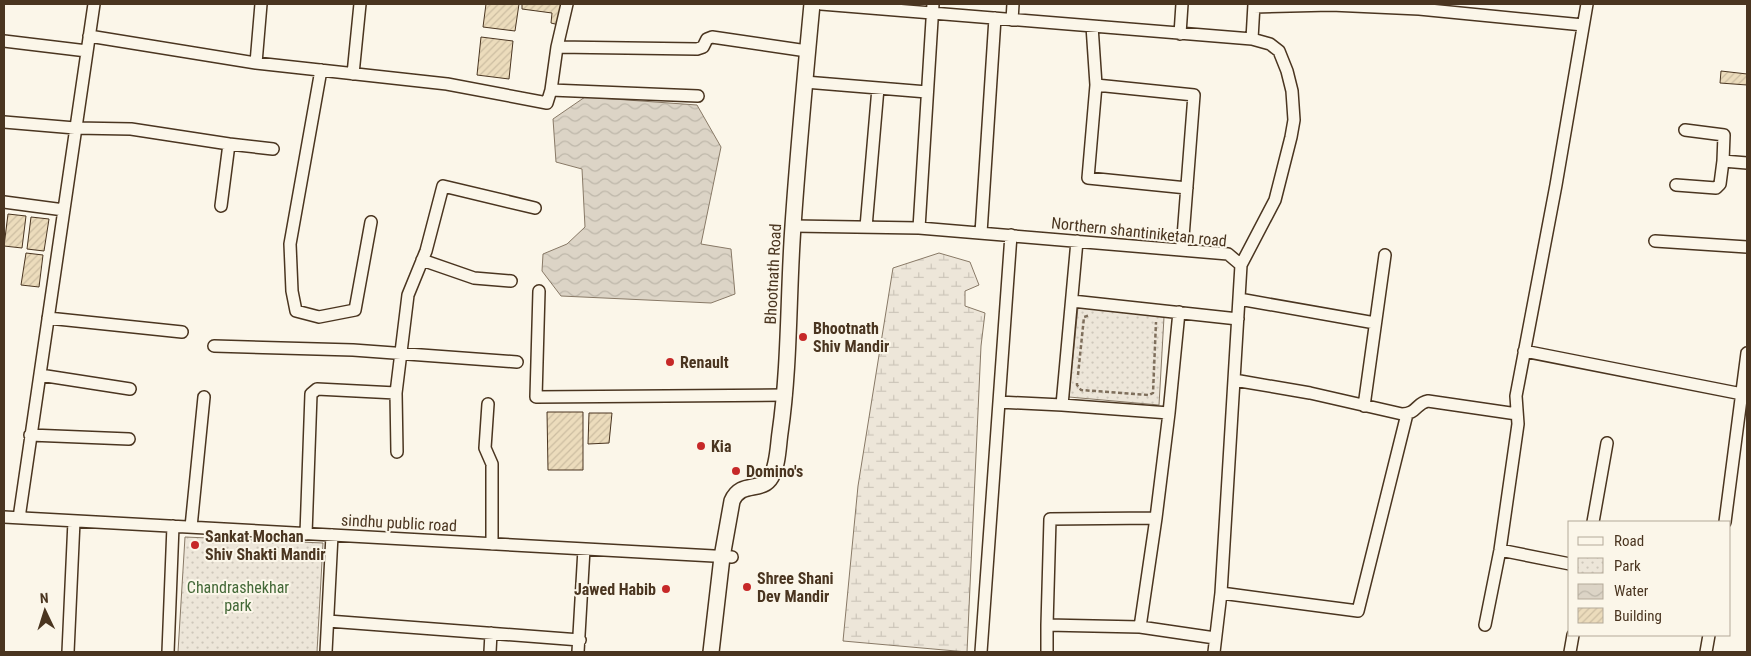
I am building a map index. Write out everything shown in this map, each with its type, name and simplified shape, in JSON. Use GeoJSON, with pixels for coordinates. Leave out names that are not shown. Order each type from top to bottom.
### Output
{"type":"FeatureCollection","features":[{"type":"Feature","properties":{"kind":"street"},"geometry":{"type":"LineString","coordinates":[[19,518],[94,4]]}},
{"type":"Feature","properties":{"kind":"street"},"geometry":{"type":"LineString","coordinates":[[256,63],[261,4]]}},
{"type":"Feature","properties":{"kind":"street"},"geometry":{"type":"LineString","coordinates":[[353,74],[360,4]]}},
{"type":"Feature","properties":{"kind":"street"},"geometry":{"type":"LineString","coordinates":[[89,36],[256,63],[447,84],[547,103],[567,4]]}},
{"type":"Feature","properties":{"kind":"street","name":"Bhootnath Road"},"geometry":{"type":"LineString","coordinates":[[722,652],[729,520],[732,501],[735,492],[742,488],[765,484],[771,477],[776,464],[786,395],[793,226],[812,4]]}},
{"type":"Feature","properties":{"kind":"street"},"geometry":{"type":"LineString","coordinates":[[821,4],[932,9],[1012,20],[1252,39],[1270,44],[1280,51],[1288,70],[1294,120],[1275,200],[1241,265]]}},
{"type":"Feature","properties":{"kind":"street"},"geometry":{"type":"LineString","coordinates":[[1012,20],[1013,4]]}},
{"type":"Feature","properties":{"kind":"street"},"geometry":{"type":"LineString","coordinates":[[1180,34],[1182,4]]}},
{"type":"Feature","properties":{"kind":"street"},"geometry":{"type":"LineString","coordinates":[[1485,625],[1500,550],[1518,424],[1516,396],[1556,185],[1587,4]]}},
{"type":"Feature","properties":{"kind":"street"},"geometry":{"type":"LineString","coordinates":[[1252,39],[1254,5],[1458,8],[1583,25]]}},
{"type":"Feature","properties":{"kind":"street"},"geometry":{"type":"LineString","coordinates":[[919,228],[932,9]]}},
{"type":"Feature","properties":{"kind":"street"},"geometry":{"type":"LineString","coordinates":[[981,233],[995,18]]}},
{"type":"Feature","properties":{"kind":"street"},"geometry":{"type":"LineString","coordinates":[[1092,26],[1096,85],[1088,178],[1187,188]]}},
{"type":"Feature","properties":{"kind":"street"},"geometry":{"type":"LineString","coordinates":[[557,47],[697,49],[703,47],[707,39],[712,36],[808,52]]}},
{"type":"Feature","properties":{"kind":"street"},"geometry":{"type":"LineString","coordinates":[[4,41],[87,51]]}},
{"type":"Feature","properties":{"kind":"street"},"geometry":{"type":"LineString","coordinates":[[322,70],[290,244],[292,291],[296,311],[319,317],[355,310],[371,222]]}},
{"type":"Feature","properties":{"kind":"street"},"geometry":{"type":"LineString","coordinates":[[806,82],[927,92]]}},
{"type":"Feature","properties":{"kind":"street"},"geometry":{"type":"LineString","coordinates":[[1096,85],[1194,95],[1182,250]]}},
{"type":"Feature","properties":{"kind":"street"},"geometry":{"type":"LineString","coordinates":[[866,227],[878,88]]}},
{"type":"Feature","properties":{"kind":"street"},"geometry":{"type":"LineString","coordinates":[[551,90],[698,96]]}},
{"type":"Feature","properties":{"kind":"street"},"geometry":{"type":"LineString","coordinates":[[4,122],[75,128],[131,128],[229,144],[273,148]]}},
{"type":"Feature","properties":{"kind":"street"},"geometry":{"type":"LineString","coordinates":[[1676,185],[1718,187],[1723,161],[1724,136],[1685,130]]}},
{"type":"Feature","properties":{"kind":"street"},"geometry":{"type":"LineString","coordinates":[[221,206],[229,144]]}},
{"type":"Feature","properties":{"kind":"street"},"geometry":{"type":"LineString","coordinates":[[1723,161],[1747,163]]}},
{"type":"Feature","properties":{"kind":"street"},"geometry":{"type":"LineString","coordinates":[[397,452],[396,394],[408,296],[422,260],[442,186],[535,208]]}},
{"type":"Feature","properties":{"kind":"street"},"geometry":{"type":"LineString","coordinates":[[4,202],[64,210]]}},
{"type":"Feature","properties":{"kind":"street","name":"Northern shantiniketan road"},"geometry":{"type":"LineString","coordinates":[[793,226],[919,228],[1011,235],[1228,254],[1241,265],[1221,593],[1214,652]]}},
{"type":"Feature","properties":{"kind":"street"},"geometry":{"type":"LineString","coordinates":[[982,652],[1011,235]]}},
{"type":"Feature","properties":{"kind":"street"},"geometry":{"type":"LineString","coordinates":[[1062,405],[1077,241]]}},
{"type":"Feature","properties":{"kind":"street"},"geometry":{"type":"LineString","coordinates":[[1655,241],[1747,247]]}},
{"type":"Feature","properties":{"kind":"street"},"geometry":{"type":"LineString","coordinates":[[1364,406],[1385,255]]}},
{"type":"Feature","properties":{"kind":"street"},"geometry":{"type":"LineString","coordinates":[[422,260],[474,278],[511,281]]}},
{"type":"Feature","properties":{"kind":"street"},"geometry":{"type":"LineString","coordinates":[[539,292],[536,397],[786,395]]}},
{"type":"Feature","properties":{"kind":"street"},"geometry":{"type":"LineString","coordinates":[[1239,299],[1375,323]]}},
{"type":"Feature","properties":{"kind":"street"},"geometry":{"type":"LineString","coordinates":[[1072,301],[1238,319]]}},
{"type":"Feature","properties":{"kind":"street"},"geometry":{"type":"LineString","coordinates":[[1140,627],[1169,413],[1179,312]]}},
{"type":"Feature","properties":{"kind":"street"},"geometry":{"type":"LineString","coordinates":[[48,318],[182,332]]}},
{"type":"Feature","properties":{"kind":"street"},"geometry":{"type":"LineString","coordinates":[[214,346],[352,350],[517,362]]}},
{"type":"Feature","properties":{"kind":"street"},"geometry":{"type":"LineString","coordinates":[[1524,351],[1742,394]]}},
{"type":"Feature","properties":{"kind":"street"},"geometry":{"type":"LineString","coordinates":[[1725,521],[1747,353]]}},
{"type":"Feature","properties":{"kind":"street"},"geometry":{"type":"LineString","coordinates":[[40,375],[130,389]]}},
{"type":"Feature","properties":{"kind":"street"},"geometry":{"type":"LineString","coordinates":[[1234,380],[1310,393],[1407,414],[1413,412],[1422,402],[1428,401],[1517,414]]}},
{"type":"Feature","properties":{"kind":"street"},"geometry":{"type":"LineString","coordinates":[[306,534],[311,394],[317,389],[396,394]]}},
{"type":"Feature","properties":{"kind":"street"},"geometry":{"type":"LineString","coordinates":[[192,527],[204,398]]}},
{"type":"Feature","properties":{"kind":"street"},"geometry":{"type":"LineString","coordinates":[[999,402],[1169,413]]}},
{"type":"Feature","properties":{"kind":"street"},"geometry":{"type":"LineString","coordinates":[[488,404],[486,448],[492,464],[492,544]]}},
{"type":"Feature","properties":{"kind":"street"},"geometry":{"type":"LineString","coordinates":[[1221,593],[1358,611],[1407,414]]}},
{"type":"Feature","properties":{"kind":"street"},"geometry":{"type":"LineString","coordinates":[[30,435],[129,439]]}},
{"type":"Feature","properties":{"kind":"street"},"geometry":{"type":"LineString","coordinates":[[1593,521],[1606,444]]}},
{"type":"Feature","properties":{"kind":"street","name":"sindhu public road"},"geometry":{"type":"LineString","coordinates":[[4,517],[727,557]]}},
{"type":"Feature","properties":{"kind":"street"},"geometry":{"type":"LineString","coordinates":[[1047,652],[1050,519],[1156,518]]}},
{"type":"Feature","properties":{"kind":"street"},"geometry":{"type":"LineString","coordinates":[[68,652],[74,521]]}},
{"type":"Feature","properties":{"kind":"street"},"geometry":{"type":"LineString","coordinates":[[168,652],[173,526]]}},
{"type":"Feature","properties":{"kind":"street"},"geometry":{"type":"LineString","coordinates":[[326,652],[332,535]]}},
{"type":"Feature","properties":{"kind":"street"},"geometry":{"type":"LineString","coordinates":[[578,652],[584,549]]}},
{"type":"Feature","properties":{"kind":"street"},"geometry":{"type":"LineString","coordinates":[[1500,550],[1568,564]]}},
{"type":"Feature","properties":{"kind":"street","name":"Bhootnath Road"},"geometry":{"type":"LineString","coordinates":[[712,652],[727,557]]}},
{"type":"Feature","properties":{"kind":"street"},"geometry":{"type":"LineString","coordinates":[[328,622],[580,640]]}},
{"type":"Feature","properties":{"kind":"street"},"geometry":{"type":"LineString","coordinates":[[1047,625],[1140,627],[1215,638]]}},
{"type":"Feature","properties":{"kind":"street"},"geometry":{"type":"LineString","coordinates":[[490,652],[491,633]]}},
{"type":"Feature","properties":{"kind":"street"},"geometry":{"type":"LineString","coordinates":[[1570,652],[1573,636]]}},
{"type":"Feature","properties":{"kind":"street"},"geometry":{"type":"LineString","coordinates":[[1706,652],[1709,636]]}},
{"type":"Feature","properties":{"kind":"path"},"geometry":{"type":"LineString","coordinates":[[1091,315],[1084,317],[1077,385],[1081,390],[1148,395],[1153,393],[1156,321]]}},
{"type":"Feature","properties":{"kind":"green space"},"geometry":{"type":"Polygon","coordinates":[[[939,253],[970,262],[979,285],[965,291],[965,306],[985,313],[981,346],[967,652],[843,641],[858,486],[893,268],[939,253]]]}},
{"type":"Feature","properties":{"kind":"green space"},"geometry":{"type":"Polygon","coordinates":[[[1078,307],[1164,317],[1159,405],[1069,397],[1078,307]]]}},
{"type":"Feature","properties":{"kind":"green space","name":"Chandrashekhar park"},"geometry":{"type":"Polygon","coordinates":[[[185,537],[323,543],[317,652],[178,652],[185,537]]]}},
{"type":"Feature","properties":{"kind":"water"},"geometry":{"type":"Polygon","coordinates":[[[585,97],[697,105],[721,147],[701,244],[731,249],[735,294],[711,303],[561,296],[542,271],[543,254],[567,244],[585,227],[582,169],[556,162],[553,119],[585,97]]]}},
{"type":"Feature","properties":{"kind":"building"},"geometry":{"type":"Polygon","coordinates":[[[486,4],[519,4],[515,31],[483,27],[486,4]]]}},
{"type":"Feature","properties":{"kind":"building"},"geometry":{"type":"Polygon","coordinates":[[[522,4],[562,4],[559,25],[551,23],[552,13],[522,9],[522,4]]]}},
{"type":"Feature","properties":{"kind":"building"},"geometry":{"type":"Polygon","coordinates":[[[481,37],[513,41],[509,79],[477,75],[481,37]]]}},
{"type":"Feature","properties":{"kind":"building"},"geometry":{"type":"Polygon","coordinates":[[[1721,71],[1747,74],[1747,85],[1720,83],[1721,71]]]}},
{"type":"Feature","properties":{"kind":"building"},"geometry":{"type":"Polygon","coordinates":[[[8,214],[26,216],[22,248],[4,246],[8,214]]]}},
{"type":"Feature","properties":{"kind":"building"},"geometry":{"type":"Polygon","coordinates":[[[31,217],[49,219],[44,251],[27,249],[31,217]]]}},
{"type":"Feature","properties":{"kind":"building"},"geometry":{"type":"Polygon","coordinates":[[[26,253],[43,255],[39,287],[21,285],[26,253]]]}},
{"type":"Feature","properties":{"kind":"building"},"geometry":{"type":"Polygon","coordinates":[[[547,412],[583,412],[583,470],[548,470],[547,412]]]}},
{"type":"Feature","properties":{"kind":"building"},"geometry":{"type":"Polygon","coordinates":[[[589,413],[612,413],[609,443],[588,444],[589,413]]]}},
{"type":"Feature","properties":{"kind":"place","name":"Bhootnath Shiv Mandir"},"geometry":{"type":"Point","coordinates":[803,337]}},
{"type":"Feature","properties":{"kind":"place","name":"Renault"},"geometry":{"type":"Point","coordinates":[670,362]}},
{"type":"Feature","properties":{"kind":"place","name":"Kia"},"geometry":{"type":"Point","coordinates":[701,446]}},
{"type":"Feature","properties":{"kind":"place","name":"Domino's"},"geometry":{"type":"Point","coordinates":[736,471]}},
{"type":"Feature","properties":{"kind":"place","name":"Sankat Mochan Shiv Shakti Mandir"},"geometry":{"type":"Point","coordinates":[195,545]}},
{"type":"Feature","properties":{"kind":"place","name":"Shree Shani Dev Mandir"},"geometry":{"type":"Point","coordinates":[747,587]}},
{"type":"Feature","properties":{"kind":"place","name":"Jawed Habib"},"geometry":{"type":"Point","coordinates":[666,589]}}]}
